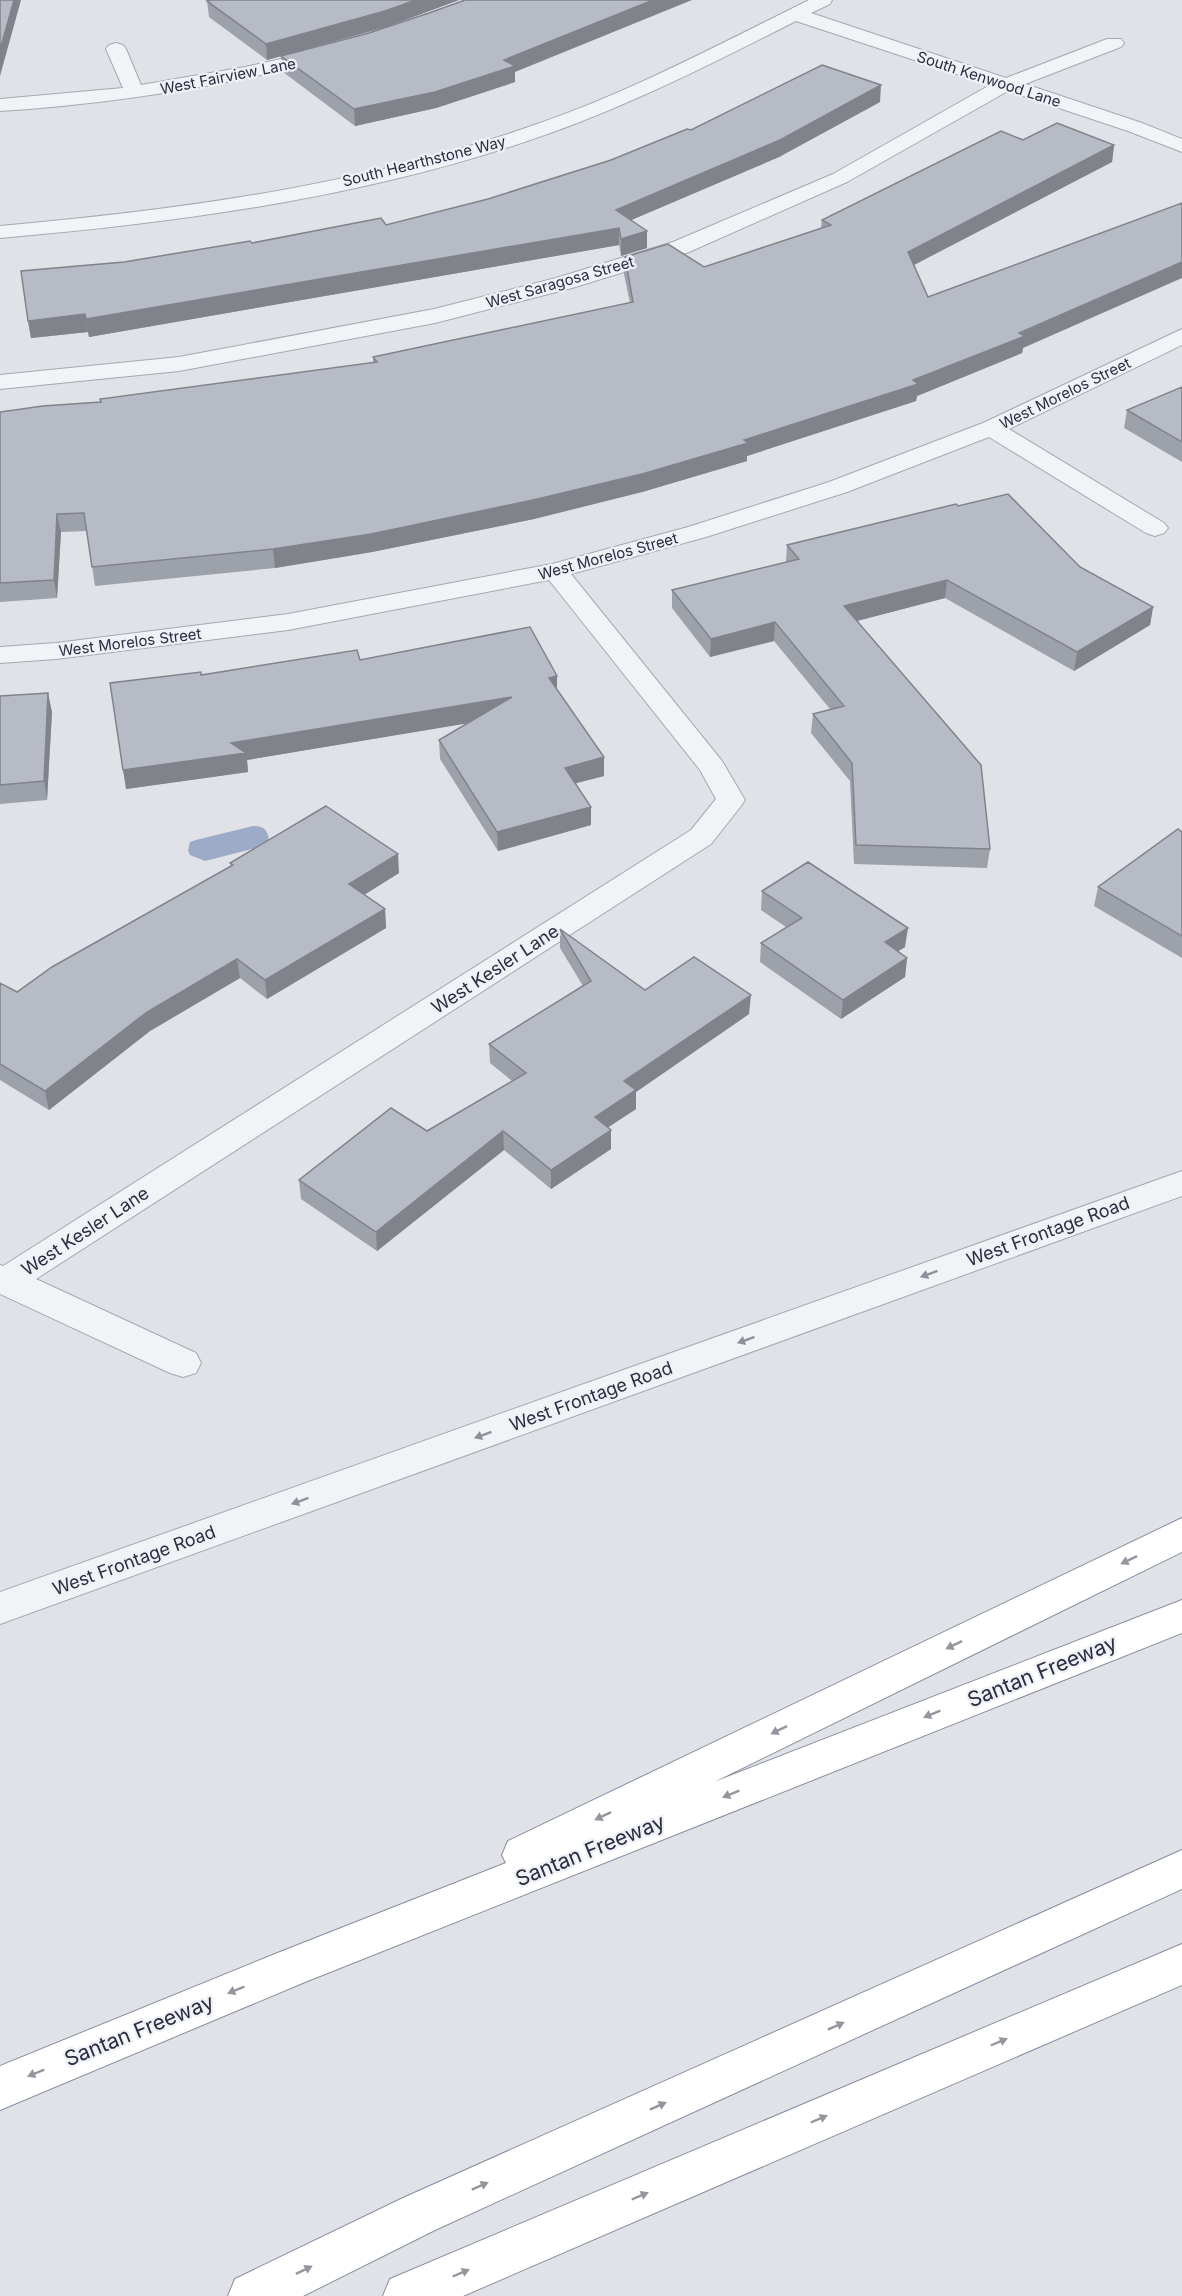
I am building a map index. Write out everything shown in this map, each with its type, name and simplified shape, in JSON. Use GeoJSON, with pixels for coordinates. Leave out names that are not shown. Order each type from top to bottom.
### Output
{"type":"FeatureCollection","features":[{"type":"Feature","properties":{"kind":"highway"},"geometry":{"type":"LineString","coordinates":[[290,1968],[1182,1534]]}},
{"type":"Feature","properties":{"kind":"highway","name":"Santan Freeway"},"geometry":{"type":"LineString","coordinates":[[0,2088],[290,1968],[1182,1616]]}},
{"type":"Feature","properties":{"kind":"highway"},"geometry":{"type":"LineString","coordinates":[[252,2296],[419,2214],[1182,1869]]}},
{"type":"Feature","properties":{"kind":"highway"},"geometry":{"type":"LineString","coordinates":[[407,2296],[1182,1964]]}},
{"type":"Feature","properties":{"kind":"street","name":"South Hearthstone Way"},"geometry":{"type":"LineString","coordinates":[[0,232],[69,227],[232,204],[390,173],[535,132],[650,84],[823,0]]}},
{"type":"Feature","properties":{"kind":"street","name":"South Kenwood Lane"},"geometry":{"type":"LineString","coordinates":[[795,14],[1135,127],[1182,146]]}},
{"type":"Feature","properties":{"kind":"street","name":"West Saragosa Street"},"geometry":{"type":"LineString","coordinates":[[0,382],[179,364],[435,316],[564,283],[681,247],[840,178],[1005,85],[1114,43]]}},
{"type":"Feature","properties":{"kind":"street"},"geometry":{"type":"LineString","coordinates":[[116,49],[135,93]]}},
{"type":"Feature","properties":{"kind":"street","name":"West Fairview Lane"},"geometry":{"type":"LineString","coordinates":[[0,105],[44,103],[135,93],[254,73],[338,52]]}},
{"type":"Feature","properties":{"kind":"street","name":"West Morelos Street"},"geometry":{"type":"LineString","coordinates":[[0,655],[56,651],[288,622],[555,571],[697,532],[827,490],[991,428],[1182,336]]}},
{"type":"Feature","properties":{"kind":"street"},"geometry":{"type":"LineString","coordinates":[[991,428],[1155,528]]}},
{"type":"Feature","properties":{"kind":"street","name":"West Kesler Lane"},"geometry":{"type":"LineString","coordinates":[[2,1280],[701,837],[731,800],[712,767],[555,571]]}},
{"type":"Feature","properties":{"kind":"street","name":"West Frontage Road"},"geometry":{"type":"LineString","coordinates":[[0,1608],[1182,1183]]}},
{"type":"Feature","properties":{"kind":"street"},"geometry":{"type":"LineString","coordinates":[[2,1280],[183,1363]]}},
{"type":"Feature","properties":{"kind":"water"},"geometry":{"type":"Polygon","coordinates":[[[253,826],[263,828],[268,834],[269,841],[264,846],[205,861],[190,855],[188,850],[190,842],[253,826]]]}},
{"type":"Feature","properties":{"kind":"building"},"geometry":{"type":"Polygon","coordinates":[[[0,0],[14,0],[0,50],[0,0]]]}},
{"type":"Feature","properties":{"kind":"building"},"geometry":{"type":"Polygon","coordinates":[[[416,0],[385,11],[266,44],[207,1],[416,0]]]}},
{"type":"Feature","properties":{"kind":"building"},"geometry":{"type":"Polygon","coordinates":[[[465,0],[653,0],[504,60],[515,66],[435,92],[354,109],[281,56],[369,33],[465,0]]]}},
{"type":"Feature","properties":{"kind":"building"},"geometry":{"type":"Polygon","coordinates":[[[822,65],[881,85],[780,140],[616,210],[647,231],[621,239],[619,228],[86,319],[85,314],[28,321],[21,271],[124,262],[250,241],[252,243],[381,218],[386,225],[488,199],[611,160],[687,129],[691,130],[822,65]]]}},
{"type":"Feature","properties":{"kind":"building"},"geometry":{"type":"Polygon","coordinates":[[[1057,123],[1114,145],[908,252],[928,297],[1182,203],[1182,262],[1019,333],[1025,336],[913,380],[918,384],[744,440],[748,443],[642,474],[533,500],[371,534],[273,549],[92,567],[84,513],[57,514],[54,580],[0,583],[0,412],[101,402],[100,399],[377,362],[373,357],[633,302],[625,257],[668,244],[704,267],[831,225],[822,220],[1001,131],[1023,140],[1057,123]]]}},
{"type":"Feature","properties":{"kind":"building"},"geometry":{"type":"Polygon","coordinates":[[[1182,387],[1182,442],[1127,410],[1182,387]]]}},
{"type":"Feature","properties":{"kind":"building"},"geometry":{"type":"Polygon","coordinates":[[[1008,494],[1080,567],[1153,607],[1077,652],[947,580],[844,606],[981,765],[990,849],[856,845],[852,763],[813,714],[844,706],[775,622],[711,639],[672,590],[799,559],[787,545],[956,504],[958,506],[1008,494]]]}},
{"type":"Feature","properties":{"kind":"building"},"geometry":{"type":"Polygon","coordinates":[[[530,627],[557,676],[549,678],[604,757],[565,768],[591,807],[497,832],[439,740],[512,697],[231,743],[246,753],[123,770],[110,683],[201,672],[201,675],[357,650],[360,660],[530,627]]]}},
{"type":"Feature","properties":{"kind":"building"},"geometry":{"type":"Polygon","coordinates":[[[48,693],[44,781],[0,785],[0,696],[48,693]]]}},
{"type":"Feature","properties":{"kind":"building"},"geometry":{"type":"Polygon","coordinates":[[[326,806],[398,854],[349,884],[385,909],[265,980],[237,959],[147,1012],[45,1091],[0,1064],[0,983],[17,992],[52,967],[233,865],[230,863],[326,806]]]}},
{"type":"Feature","properties":{"kind":"building"},"geometry":{"type":"Polygon","coordinates":[[[1178,829],[1182,832],[1182,936],[1098,887],[1178,829]]]}},
{"type":"Feature","properties":{"kind":"building"},"geometry":{"type":"Polygon","coordinates":[[[808,862],[908,928],[885,942],[907,958],[843,1000],[761,943],[802,918],[762,891],[808,862]]]}},
{"type":"Feature","properties":{"kind":"building"},"geometry":{"type":"Polygon","coordinates":[[[560,929],[645,990],[694,957],[751,995],[624,1081],[636,1090],[595,1117],[611,1130],[551,1170],[503,1131],[376,1232],[299,1180],[391,1108],[427,1131],[526,1073],[489,1044],[591,981],[560,929]]]}}]}
